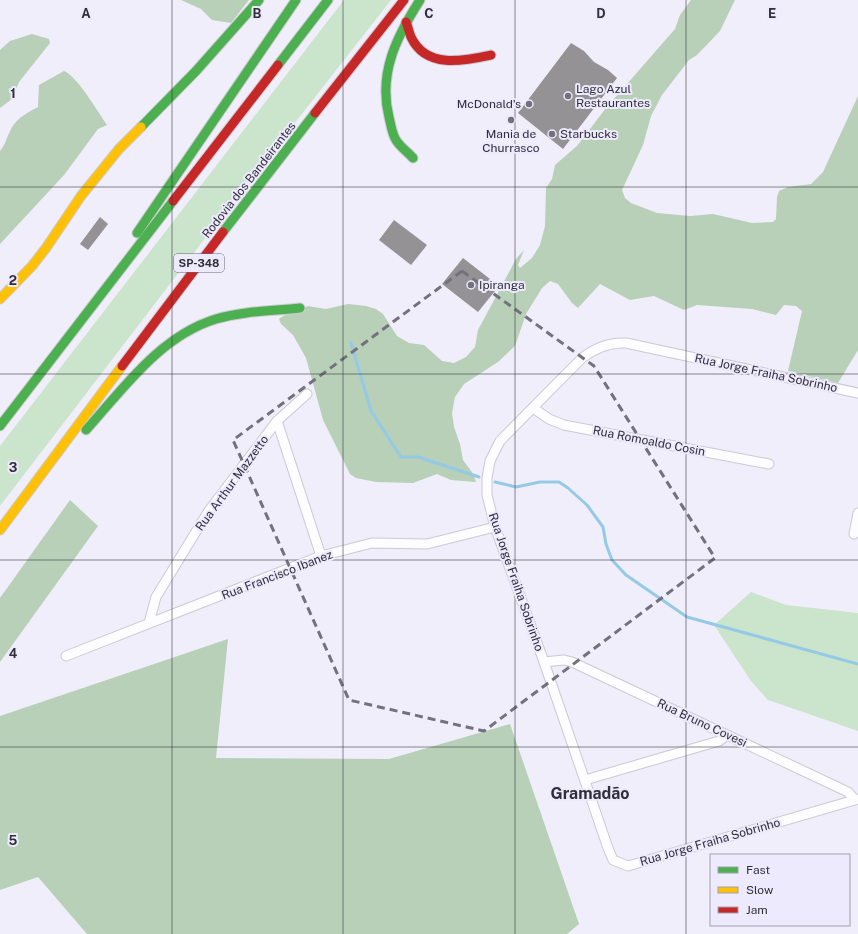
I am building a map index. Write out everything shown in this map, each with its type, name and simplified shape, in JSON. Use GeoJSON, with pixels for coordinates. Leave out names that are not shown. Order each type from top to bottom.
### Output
{"type":"FeatureCollection","features":[{"type":"Feature","properties":{"kind":"highway"},"geometry":{"type":"LineString","coordinates":[[0,299],[32,266],[81,196],[119,149],[196,71],[259,0]]}},
{"type":"Feature","properties":{"kind":"highway"},"geometry":{"type":"LineString","coordinates":[[84,317],[149,214],[220,111],[265,42],[296,0]]}},
{"type":"Feature","properties":{"kind":"highway"},"geometry":{"type":"LineString","coordinates":[[0,426],[328,0]]}},
{"type":"Feature","properties":{"kind":"highway","name":"Rodovia dos Bandeirantes"},"geometry":{"type":"LineString","coordinates":[[0,530],[195,268],[404,0]]}},
{"type":"Feature","properties":{"kind":"highway"},"geometry":{"type":"LineString","coordinates":[[413,158],[396,140],[390,124],[386,105],[385,81],[390,57],[398,37],[420,0]]}},
{"type":"Feature","properties":{"kind":"highway"},"geometry":{"type":"LineString","coordinates":[[406,22],[409,34],[416,45],[426,55],[441,61],[458,61],[491,55]]}},
{"type":"Feature","properties":{"kind":"highway"},"geometry":{"type":"LineString","coordinates":[[21,503],[144,367],[178,336],[196,326],[235,314],[300,308]]}},
{"type":"Feature","properties":{"kind":"street","name":"Rua Jorge Fraiha Sobrinho"},"geometry":{"type":"LineString","coordinates":[[857,799],[628,866],[613,860],[495,527],[487,495],[487,478],[490,461],[500,441],[589,352],[605,345],[626,343],[858,393]]}},
{"type":"Feature","properties":{"kind":"street","name":"Rua Arthur Mazzetto"},"geometry":{"type":"LineString","coordinates":[[149,624],[156,597],[208,512],[277,422],[306,394]]}},
{"type":"Feature","properties":{"kind":"street","name":"Rua Romoaldo Cosin"},"geometry":{"type":"LineString","coordinates":[[533,408],[549,419],[564,425],[769,464]]}},
{"type":"Feature","properties":{"kind":"street"},"geometry":{"type":"LineString","coordinates":[[277,422],[321,556]]}},
{"type":"Feature","properties":{"kind":"street"},"geometry":{"type":"LineString","coordinates":[[854,534],[858,513]]}},
{"type":"Feature","properties":{"kind":"street","name":"Rua Francisco Ibanez"},"geometry":{"type":"LineString","coordinates":[[66,656],[321,556],[372,544],[427,544],[495,527]]}},
{"type":"Feature","properties":{"kind":"street","name":"Rua Bruno Covesi"},"geometry":{"type":"LineString","coordinates":[[544,662],[564,660],[572,662],[848,792],[857,799]]}},
{"type":"Feature","properties":{"kind":"street"},"geometry":{"type":"LineString","coordinates":[[585,780],[719,741],[727,735]]}},
{"type":"Feature","properties":{"kind":"highlighted area"},"geometry":{"type":"Polygon","coordinates":[[[462,271],[594,366],[715,558],[484,731],[349,700],[233,440],[462,271]]]}},
{"type":"Feature","properties":{"kind":"green space"},"geometry":{"type":"Polygon","coordinates":[[[181,0],[249,0],[231,23],[212,20],[201,9],[181,0]]]}},
{"type":"Feature","properties":{"kind":"green space"},"geometry":{"type":"Polygon","coordinates":[[[344,0],[391,0],[232,203],[0,506],[0,446],[344,0]]]}},
{"type":"Feature","properties":{"kind":"green space"},"geometry":{"type":"Polygon","coordinates":[[[691,0],[735,0],[720,31],[697,55],[689,60],[662,95],[651,116],[643,145],[622,190],[625,198],[631,203],[657,213],[690,216],[713,214],[752,223],[773,222],[776,219],[777,197],[779,191],[788,187],[811,184],[823,172],[858,96],[858,350],[838,383],[788,371],[802,311],[796,306],[784,305],[776,315],[752,309],[697,305],[684,310],[654,296],[630,300],[600,284],[578,308],[572,303],[558,284],[550,281],[542,288],[526,314],[515,346],[498,362],[464,384],[455,397],[452,413],[454,427],[460,444],[463,460],[474,475],[476,482],[451,480],[437,474],[413,483],[376,482],[356,478],[350,474],[323,420],[306,358],[293,335],[281,324],[279,319],[308,306],[326,309],[348,304],[366,306],[376,309],[383,314],[397,336],[409,343],[424,345],[442,361],[454,363],[466,357],[475,347],[478,330],[516,259],[524,250],[518,265],[520,268],[532,258],[540,245],[545,226],[546,188],[552,179],[555,165],[577,146],[606,108],[675,29],[680,15],[691,0]]]}},
{"type":"Feature","properties":{"kind":"green space"},"geometry":{"type":"Polygon","coordinates":[[[32,34],[49,39],[50,43],[19,82],[12,99],[0,108],[0,50],[10,41],[32,34]]]}},
{"type":"Feature","properties":{"kind":"green space"},"geometry":{"type":"Polygon","coordinates":[[[64,71],[69,74],[81,87],[107,125],[98,129],[64,175],[0,244],[0,151],[15,123],[38,107],[39,85],[64,71]]]}},
{"type":"Feature","properties":{"kind":"green space"},"geometry":{"type":"Polygon","coordinates":[[[70,500],[98,526],[0,662],[0,598],[70,500]]]}},
{"type":"Feature","properties":{"kind":"green space"},"geometry":{"type":"Polygon","coordinates":[[[751,592],[786,605],[858,613],[858,731],[768,700],[751,681],[714,625],[751,592]]]}},
{"type":"Feature","properties":{"kind":"green space"},"geometry":{"type":"Polygon","coordinates":[[[228,639],[216,758],[389,759],[510,724],[579,924],[567,934],[87,934],[38,877],[0,890],[0,716],[228,639]]]}},
{"type":"Feature","properties":{"kind":"building","name":"Lago Azul Restaurantes"},"geometry":{"type":"Polygon","coordinates":[[[571,43],[584,51],[594,62],[608,70],[617,78],[563,149],[518,113],[571,43]]]}},
{"type":"Feature","properties":{"kind":"building"},"geometry":{"type":"Polygon","coordinates":[[[100,217],[108,224],[88,250],[80,244],[100,217]]]}},
{"type":"Feature","properties":{"kind":"building"},"geometry":{"type":"Polygon","coordinates":[[[394,220],[427,245],[411,265],[379,240],[394,220]]]}},
{"type":"Feature","properties":{"kind":"building","name":"Ipiranga"},"geometry":{"type":"Polygon","coordinates":[[[463,258],[499,286],[478,312],[442,284],[463,258]]]}},
{"type":"Feature","properties":{"kind":"waterway"},"geometry":{"type":"LineString","coordinates":[[351,343],[371,411],[401,457],[418,457],[479,477]]}},
{"type":"Feature","properties":{"kind":"waterway"},"geometry":{"type":"LineString","coordinates":[[495,482],[516,487],[540,482],[559,482],[568,488],[587,505],[603,527],[606,544],[612,560],[626,575],[687,617],[858,664]]}},
{"type":"Feature","properties":{"kind":"traffic: fast"},"geometry":{"type":"LineString","coordinates":[[141,127],[196,71],[259,0]]}},
{"type":"Feature","properties":{"kind":"traffic: fast"},"geometry":{"type":"LineString","coordinates":[[137,233],[296,0]]}},
{"type":"Feature","properties":{"kind":"traffic: fast"},"geometry":{"type":"LineString","coordinates":[[278,65],[328,0]]}},
{"type":"Feature","properties":{"kind":"traffic: fast"},"geometry":{"type":"LineString","coordinates":[[413,158],[400,145],[394,135],[386,101],[386,85],[388,70],[397,41],[420,0]]}},
{"type":"Feature","properties":{"kind":"traffic: fast"},"geometry":{"type":"LineString","coordinates":[[223,232],[315,113]]}},
{"type":"Feature","properties":{"kind":"traffic: fast"},"geometry":{"type":"LineString","coordinates":[[0,426],[173,201]]}},
{"type":"Feature","properties":{"kind":"traffic: fast"},"geometry":{"type":"LineString","coordinates":[[86,430],[129,381],[160,351],[177,338],[196,327],[226,316],[300,308]]}},
{"type":"Feature","properties":{"kind":"traffic: slow"},"geometry":{"type":"LineString","coordinates":[[0,299],[32,266],[81,196],[119,149],[141,127]]}},
{"type":"Feature","properties":{"kind":"traffic: slow"},"geometry":{"type":"LineString","coordinates":[[0,530],[122,366]]}},
{"type":"Feature","properties":{"kind":"traffic: jam"},"geometry":{"type":"LineString","coordinates":[[315,113],[404,0]]}},
{"type":"Feature","properties":{"kind":"traffic: jam"},"geometry":{"type":"LineString","coordinates":[[406,22],[411,37],[418,47],[426,54],[436,58],[457,60],[491,55]]}},
{"type":"Feature","properties":{"kind":"traffic: jam"},"geometry":{"type":"LineString","coordinates":[[173,201],[278,65]]}},
{"type":"Feature","properties":{"kind":"traffic: jam"},"geometry":{"type":"LineString","coordinates":[[122,366],[223,232]]}},
{"type":"Feature","properties":{"kind":"place","name":"Lago Azul Restaurantes"},"geometry":{"type":"Point","coordinates":[568,96]}},
{"type":"Feature","properties":{"kind":"place","name":"McDonald's"},"geometry":{"type":"Point","coordinates":[529,104]}},
{"type":"Feature","properties":{"kind":"place","name":"Mania de Churrasco"},"geometry":{"type":"Point","coordinates":[511,120]}},
{"type":"Feature","properties":{"kind":"place","name":"Starbucks"},"geometry":{"type":"Point","coordinates":[552,134]}},
{"type":"Feature","properties":{"kind":"place","name":"Ipiranga"},"geometry":{"type":"Point","coordinates":[471,285]}},
{"type":"Feature","properties":{"kind":"district","name":"Gramadão"},"geometry":{"type":"Point","coordinates":[590,793]}}]}
